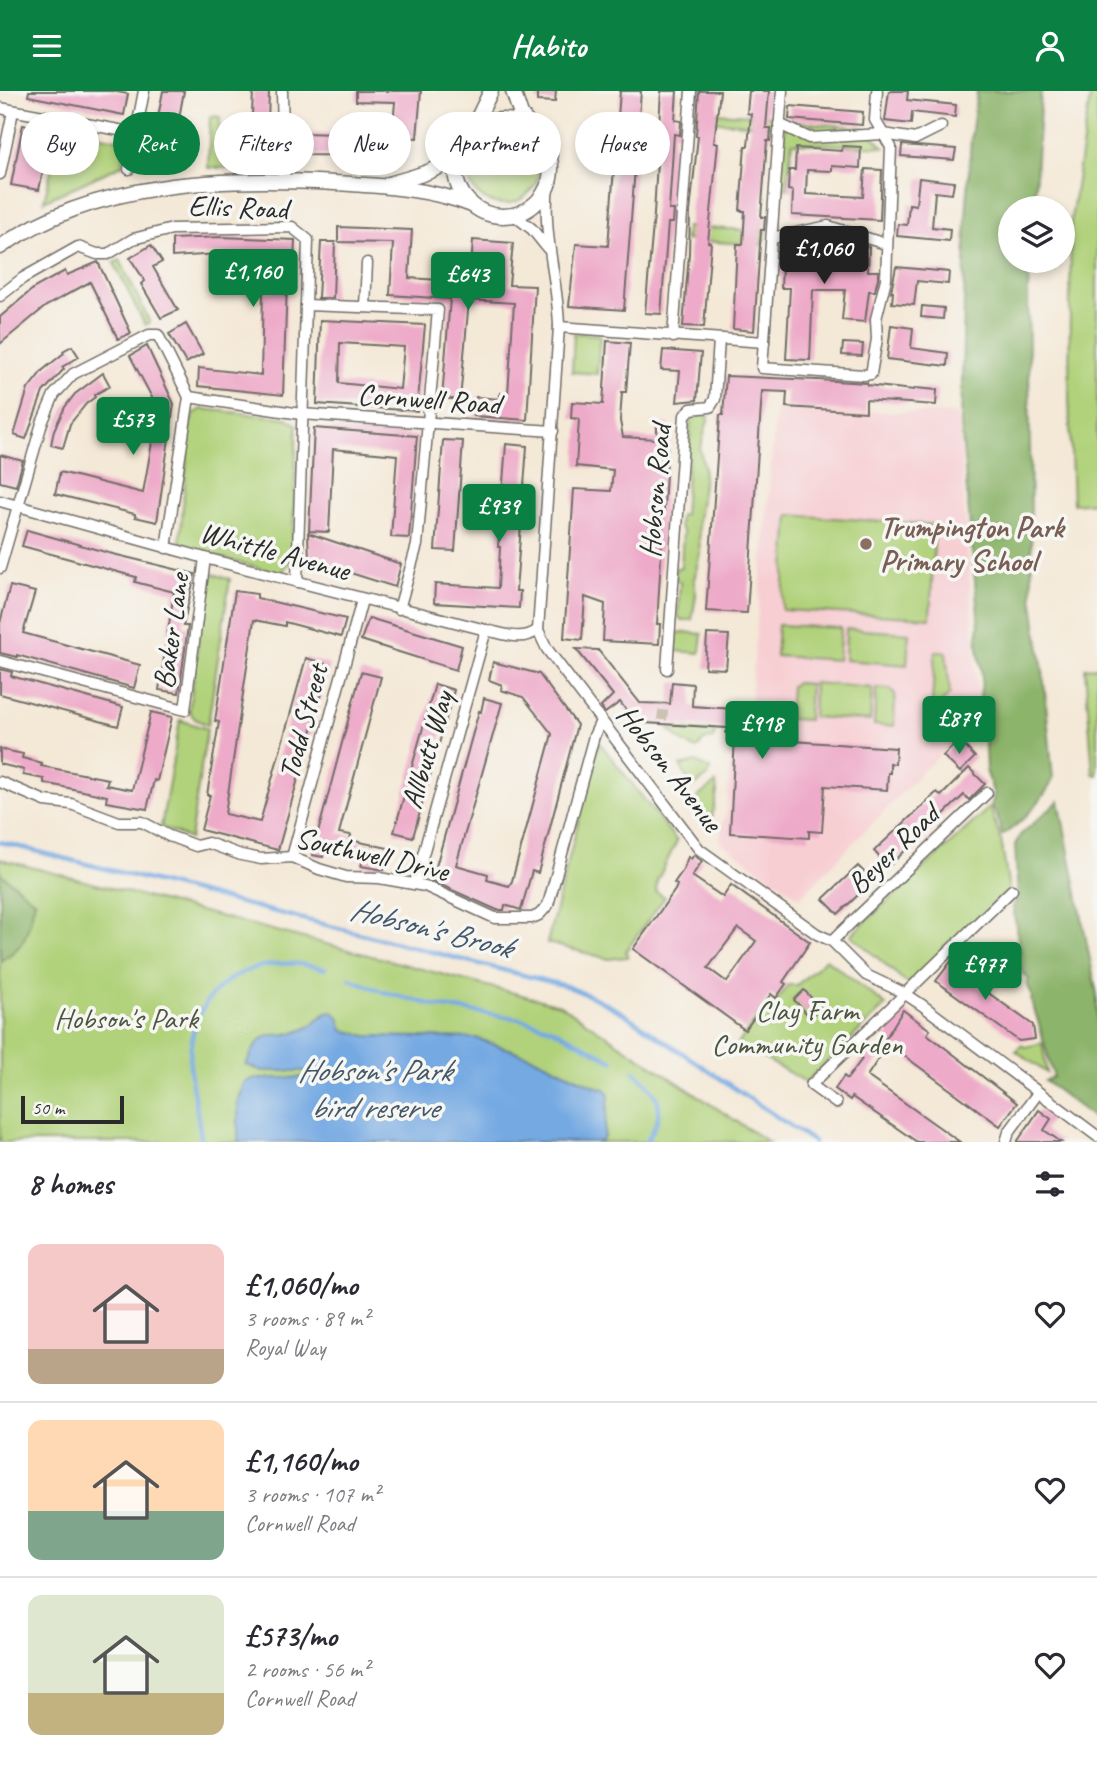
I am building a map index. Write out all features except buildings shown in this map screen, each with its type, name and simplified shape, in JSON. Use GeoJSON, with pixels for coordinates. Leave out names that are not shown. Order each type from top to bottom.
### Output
{"type":"FeatureCollection","features":[{"type":"Feature","properties":{"kind":"street"},"geometry":{"type":"LineString","coordinates":[[140,112],[144,91]]}},
{"type":"Feature","properties":{"kind":"street"},"geometry":{"type":"LineString","coordinates":[[282,91],[284,181]]}},
{"type":"Feature","properties":{"kind":"street"},"geometry":{"type":"LineString","coordinates":[[482,112],[491,91]]}},
{"type":"Feature","properties":{"kind":"street"},"geometry":{"type":"LineString","coordinates":[[513,91],[520,112]]}},
{"type":"Feature","properties":{"kind":"street"},"geometry":{"type":"LineString","coordinates":[[673,337],[691,91]]}},
{"type":"Feature","properties":{"kind":"street"},"geometry":{"type":"LineString","coordinates":[[782,91],[762,368],[818,370],[840,374],[871,373],[877,339],[876,319],[886,279],[891,147],[875,120],[877,91]]}},
{"type":"Feature","properties":{"kind":"street"},"geometry":{"type":"LineString","coordinates":[[0,109],[113,129]]}},
{"type":"Feature","properties":{"kind":"street"},"geometry":{"type":"LineString","coordinates":[[0,174],[13,111]]}},
{"type":"Feature","properties":{"kind":"street"},"geometry":{"type":"LineString","coordinates":[[779,124],[809,138],[884,134],[915,139],[941,127]]}},
{"type":"Feature","properties":{"kind":"street"},"geometry":{"type":"LineString","coordinates":[[384,186],[425,173]]}},
{"type":"Feature","properties":{"kind":"street"},"geometry":{"type":"LineString","coordinates":[[454,175],[460,192],[472,205]]}},
{"type":"Feature","properties":{"kind":"street"},"geometry":{"type":"LineString","coordinates":[[538,630],[559,327],[559,310],[548,249],[546,202],[550,175]]}},
{"type":"Feature","properties":{"kind":"street"},"geometry":{"type":"LineString","coordinates":[[0,247],[55,216],[123,194],[221,182],[284,181],[384,186],[450,196],[489,214],[514,215],[542,238],[548,249]]}},
{"type":"Feature","properties":{"kind":"street"},"geometry":{"type":"LineString","coordinates":[[514,215],[534,205],[548,185]]}},
{"type":"Feature","properties":{"kind":"street"},"geometry":{"type":"LineString","coordinates":[[772,238],[828,226],[886,244]]}},
{"type":"Feature","properties":{"kind":"street","name":"Ellis Road"},"geometry":{"type":"LineString","coordinates":[[0,296],[23,278],[78,247],[97,254],[108,254],[133,239],[172,229],[292,227],[308,240],[306,305]]}},
{"type":"Feature","properties":{"kind":"street"},"geometry":{"type":"LineString","coordinates":[[365,307],[367,263]]}},
{"type":"Feature","properties":{"kind":"street"},"geometry":{"type":"LineString","coordinates":[[297,582],[306,305],[438,310],[417,545],[400,609]]}},
{"type":"Feature","properties":{"kind":"street"},"geometry":{"type":"LineString","coordinates":[[559,327],[764,342]]}},
{"type":"Feature","properties":{"kind":"street"},"geometry":{"type":"LineString","coordinates":[[0,568],[42,423],[54,395],[73,374],[149,335],[158,335],[189,397],[166,548]]}},
{"type":"Feature","properties":{"kind":"street","name":"Hobson Road"},"geometry":{"type":"LineString","coordinates":[[667,669],[685,419],[689,409],[710,407],[715,400],[719,339]]}},
{"type":"Feature","properties":{"kind":"street","name":"Cornwell Road"},"geometry":{"type":"LineString","coordinates":[[189,397],[301,414],[553,431]]}},
{"type":"Feature","properties":{"kind":"street","name":"Whittle Avenue"},"geometry":{"type":"LineString","coordinates":[[0,501],[166,548],[486,630],[520,638],[530,637],[538,630]]}},
{"type":"Feature","properties":{"kind":"street","name":"Baker Lane"},"geometry":{"type":"LineString","coordinates":[[0,661],[185,710],[205,558]]}},
{"type":"Feature","properties":{"kind":"street","name":"Todd Street"},"geometry":{"type":"LineString","coordinates":[[292,857],[362,600]]}},
{"type":"Feature","properties":{"kind":"street","name":"Allbutt Way"},"geometry":{"type":"LineString","coordinates":[[415,883],[486,630]]}},
{"type":"Feature","properties":{"kind":"street","name":"Hobson Avenue"},"geometry":{"type":"LineString","coordinates":[[538,630],[547,649],[699,849],[817,934],[832,941],[866,975],[904,993],[1097,1136]]}},
{"type":"Feature","properties":{"kind":"street","name":"Southwell Drive"},"geometry":{"type":"LineString","coordinates":[[0,782],[45,801],[71,804],[119,822],[142,821],[195,846],[208,843],[261,859],[292,857],[346,877],[379,877],[425,885],[495,918],[532,918],[544,911],[548,905],[594,736],[601,722]]}},
{"type":"Feature","properties":{"kind":"street","name":"Beyer Road"},"geometry":{"type":"LineString","coordinates":[[832,941],[987,793]]}},
{"type":"Feature","properties":{"kind":"street"},"geometry":{"type":"LineString","coordinates":[[836,1103],[811,1085],[1012,890]]}},
{"type":"Feature","properties":{"kind":"street"},"geometry":{"type":"LineString","coordinates":[[1006,1142],[1009,1132],[1038,1093]]}},
{"type":"Feature","properties":{"kind":"shaded area","name":"Trumpington Park Primary School"},"geometry":{"type":"Polygon","coordinates":[[[776,409],[958,414],[979,719],[924,770],[800,898],[720,842],[722,822],[726,814],[731,738],[747,738],[776,409]]]}},
{"type":"Feature","properties":{"kind":"green space"},"geometry":{"type":"Polygon","coordinates":[[[977,91],[1041,91],[1035,196],[998,196],[998,273],[1029,273],[1032,596],[1043,671],[1053,779],[1031,810],[1002,835],[997,815],[991,807],[994,795],[986,770],[984,725],[979,714],[982,676],[977,645],[979,626],[961,425],[966,218],[977,91]]]}},
{"type":"Feature","properties":{"kind":"green space"},"geometry":{"type":"Polygon","coordinates":[[[1091,91],[1097,91],[1097,502],[1073,504],[1069,397],[1070,273],[1075,273],[1075,196],[1091,91]]]}},
{"type":"Feature","properties":{"kind":"green space"},"geometry":{"type":"Polygon","coordinates":[[[694,112],[773,116],[772,126],[694,120],[694,112]]]}},
{"type":"Feature","properties":{"kind":"green space"},"geometry":{"type":"Polygon","coordinates":[[[210,116],[214,116],[214,168],[208,168],[210,116]]]}},
{"type":"Feature","properties":{"kind":"green space"},"geometry":{"type":"Polygon","coordinates":[[[785,121],[864,128],[884,147],[792,143],[787,189],[780,188],[785,121]]]}},
{"type":"Feature","properties":{"kind":"green space"},"geometry":{"type":"Polygon","coordinates":[[[99,135],[113,138],[113,169],[44,201],[50,175],[99,175],[99,135]]]}},
{"type":"Feature","properties":{"kind":"green space"},"geometry":{"type":"Polygon","coordinates":[[[468,175],[538,175],[533,188],[523,198],[503,204],[483,198],[470,182],[468,175]]]}},
{"type":"Feature","properties":{"kind":"green space"},"geometry":{"type":"Polygon","coordinates":[[[686,227],[767,231],[762,245],[685,240],[686,227]]]}},
{"type":"Feature","properties":{"kind":"green space"},"geometry":{"type":"Polygon","coordinates":[[[120,260],[150,323],[145,325],[114,263],[120,260]]]}},
{"type":"Feature","properties":{"kind":"green space"},"geometry":{"type":"Polygon","coordinates":[[[574,333],[600,335],[597,374],[572,372],[574,333]]]}},
{"type":"Feature","properties":{"kind":"green space"},"geometry":{"type":"Polygon","coordinates":[[[202,409],[287,418],[297,425],[292,560],[280,574],[186,548],[180,540],[190,423],[194,414],[202,409]]]}},
{"type":"Feature","properties":{"kind":"green space"},"geometry":{"type":"Polygon","coordinates":[[[696,414],[709,416],[700,449],[704,467],[698,520],[700,553],[694,580],[696,595],[692,620],[682,620],[678,616],[680,582],[675,579],[676,568],[681,568],[683,532],[679,526],[680,515],[684,515],[688,457],[684,456],[684,447],[689,445],[691,418],[696,414]]]}},
{"type":"Feature","properties":{"kind":"green space"},"geometry":{"type":"Polygon","coordinates":[[[789,515],[935,525],[930,618],[782,610],[789,515]]]}},
{"type":"Feature","properties":{"kind":"green space"},"geometry":{"type":"Polygon","coordinates":[[[207,572],[230,579],[208,725],[195,719],[189,711],[207,572]]]}},
{"type":"Feature","properties":{"kind":"green space"},"geometry":{"type":"Polygon","coordinates":[[[778,625],[841,628],[838,660],[776,656],[778,625]]]}},
{"type":"Feature","properties":{"kind":"green space"},"geometry":{"type":"Polygon","coordinates":[[[846,629],[909,633],[907,665],[845,660],[846,629]]]}},
{"type":"Feature","properties":{"kind":"green space"},"geometry":{"type":"Polygon","coordinates":[[[683,632],[702,634],[700,653],[675,651],[676,637],[683,632]]]}},
{"type":"Feature","properties":{"kind":"green space"},"geometry":{"type":"Polygon","coordinates":[[[946,652],[950,694],[936,708],[932,704],[935,653],[946,652]]]}},
{"type":"Feature","properties":{"kind":"green space"},"geometry":{"type":"Polygon","coordinates":[[[1097,667],[1097,775],[1093,774],[1085,668],[1097,667]]]}},
{"type":"Feature","properties":{"kind":"green space"},"geometry":{"type":"Polygon","coordinates":[[[796,683],[810,684],[808,720],[789,719],[791,686],[796,683]]]}},
{"type":"Feature","properties":{"kind":"green space"},"geometry":{"type":"Polygon","coordinates":[[[814,683],[872,688],[870,721],[813,717],[814,683]]]}},
{"type":"Feature","properties":{"kind":"green space"},"geometry":{"type":"Polygon","coordinates":[[[876,688],[890,689],[895,694],[894,726],[874,725],[876,688]]]}},
{"type":"Feature","properties":{"kind":"green space"},"geometry":{"type":"Polygon","coordinates":[[[180,720],[207,729],[190,839],[161,827],[180,720]]]}},
{"type":"Feature","properties":{"kind":"green space"},"geometry":{"type":"Polygon","coordinates":[[[668,729],[715,731],[714,738],[704,741],[696,749],[668,729]]]}},
{"type":"Feature","properties":{"kind":"green space"},"geometry":{"type":"Polygon","coordinates":[[[599,742],[677,841],[657,881],[656,892],[665,897],[626,951],[628,957],[609,959],[547,943],[599,742]]]}},
{"type":"Feature","properties":{"kind":"green space"},"geometry":{"type":"Polygon","coordinates":[[[696,762],[710,769],[708,776],[693,787],[680,766],[696,762]]]}},
{"type":"Feature","properties":{"kind":"green space"},"geometry":{"type":"Polygon","coordinates":[[[716,783],[717,793],[710,827],[693,807],[698,797],[716,783]]]}},
{"type":"Feature","properties":{"kind":"green space"},"geometry":{"type":"Polygon","coordinates":[[[1059,801],[1097,995],[1097,1120],[1045,1081],[1054,1077],[1031,1001],[1027,983],[1029,979],[1021,971],[1019,963],[1007,969],[1002,967],[1003,963],[1020,954],[1013,905],[1018,899],[1015,845],[1020,835],[1059,801]]]}},
{"type":"Feature","properties":{"kind":"green space","name":"Clay Farm Community Garden"},"geometry":{"type":"Polygon","coordinates":[[[990,807],[1001,840],[1009,890],[908,984],[851,935],[990,807]]]}},
{"type":"Feature","properties":{"kind":"green space","name":"Hobson's Park"},"geometry":{"type":"Polygon","coordinates":[[[0,859],[560,1005],[768,1142],[0,1142],[0,859]]]}},
{"type":"Feature","properties":{"kind":"green space"},"geometry":{"type":"Polygon","coordinates":[[[0,873],[35,901],[22,943],[0,961],[0,873]]]}},
{"type":"Feature","properties":{"kind":"green space","name":"Clay Farm Community Garden"},"geometry":{"type":"Polygon","coordinates":[[[826,959],[886,1005],[806,1082],[738,1044],[764,1008],[769,1011],[788,985],[797,985],[826,959]]]}},
{"type":"Feature","properties":{"kind":"green space"},"geometry":{"type":"Polygon","coordinates":[[[1042,1043],[1047,1073],[1016,1051],[1021,1045],[1025,1047],[1042,1043]]]}},
{"type":"Feature","properties":{"kind":"water","name":"Hobson's Park bird reserve"},"geometry":{"type":"Polygon","coordinates":[[[332,1011],[339,1017],[343,1030],[367,1036],[476,1038],[535,1058],[606,1089],[609,1095],[604,1137],[600,1142],[238,1142],[238,1102],[244,1083],[252,1079],[312,1077],[322,1074],[314,1071],[262,1071],[246,1065],[258,1042],[270,1035],[305,1029],[332,1011]]]}},
{"type":"Feature","properties":{"kind":"waterway","name":"Hobson's Brook"},"geometry":{"type":"LineString","coordinates":[[0,842],[566,986],[623,1013],[814,1142]]}},
{"type":"Feature","properties":{"kind":"waterway"},"geometry":{"type":"LineString","coordinates":[[201,1142],[190,1062],[193,1035],[201,1012],[214,993],[231,979],[251,969],[274,964],[299,964],[325,969]]}},
{"type":"Feature","properties":{"kind":"waterway"},"geometry":{"type":"LineString","coordinates":[[350,979],[384,992],[437,1006],[521,1019],[551,1028],[613,1061]]}},
{"type":"Feature","properties":{"kind":"waterway"},"geometry":{"type":"LineString","coordinates":[[634,1071],[650,1088],[658,1103],[657,1120],[646,1142]]}},
{"type":"Feature","properties":{"kind":"tunnel"},"geometry":{"type":"LineString","coordinates":[[662,720],[664,704]]}},
{"type":"Feature","properties":{"kind":"place","name":"Trumpington Park Primary School"},"geometry":{"type":"Point","coordinates":[866,544]}}]}
